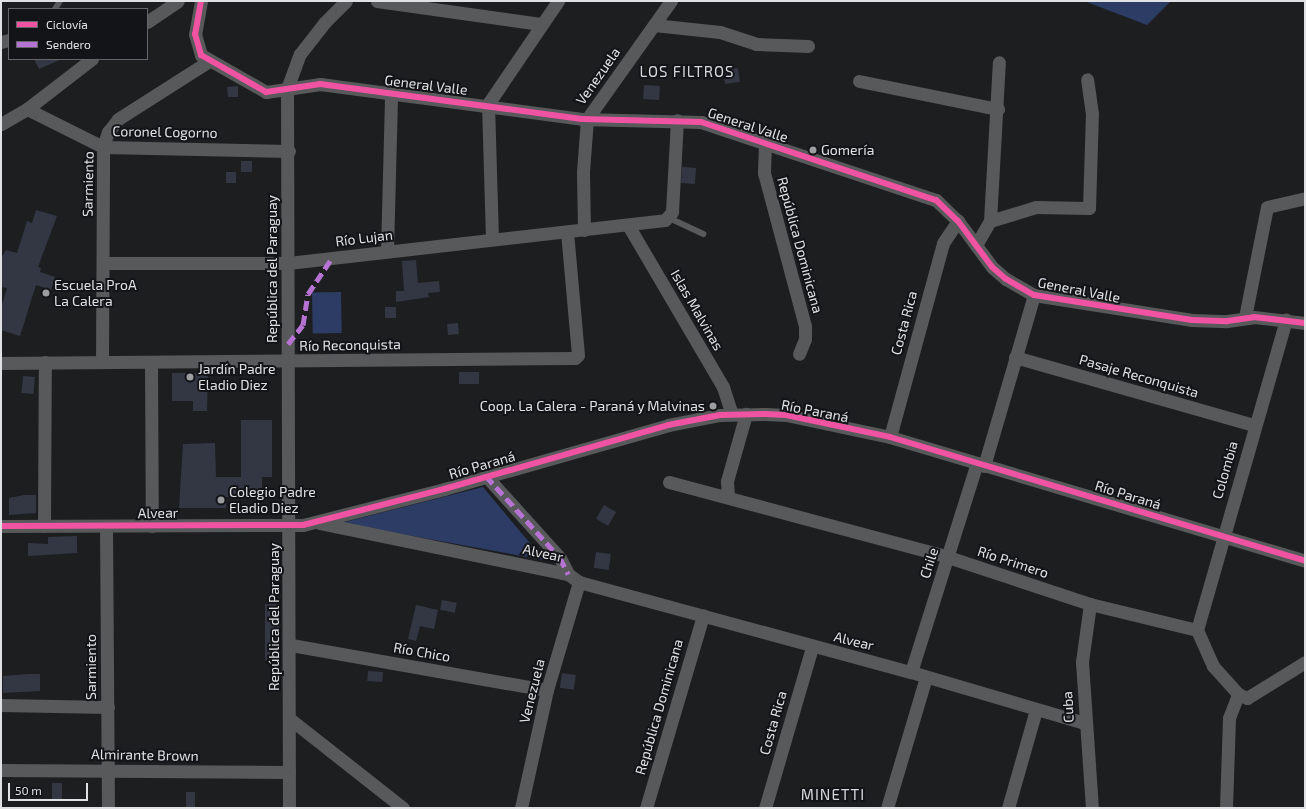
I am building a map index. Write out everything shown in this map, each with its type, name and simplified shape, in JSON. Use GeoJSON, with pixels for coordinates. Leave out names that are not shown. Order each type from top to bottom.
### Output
{"type":"FeatureCollection","features":[{"type":"Feature","properties":{"kind":"street"},"geometry":{"type":"LineString","coordinates":[[148,21],[178,1]]}},
{"type":"Feature","properties":{"kind":"street","name":"General Valle"},"geometry":{"type":"LineString","coordinates":[[201,1],[195,34],[198,48],[209,61],[266,92],[311,83],[390,94],[488,104],[587,119],[677,120],[715,126],[936,200],[958,221],[1006,279],[1034,295],[1192,320],[1227,321],[1245,317],[1305,322]]}},
{"type":"Feature","properties":{"kind":"street"},"geometry":{"type":"LineString","coordinates":[[287,89],[300,54],[324,23],[346,1]]}},
{"type":"Feature","properties":{"kind":"street"},"geometry":{"type":"LineString","coordinates":[[377,1],[540,24]]}},
{"type":"Feature","properties":{"kind":"street"},"geometry":{"type":"LineString","coordinates":[[492,239],[488,104],[540,24],[558,1]]}},
{"type":"Feature","properties":{"kind":"street","name":"Venezuela"},"geometry":{"type":"LineString","coordinates":[[584,230],[583,172],[587,119],[671,1]]}},
{"type":"Feature","properties":{"kind":"street"},"geometry":{"type":"LineString","coordinates":[[654,25],[720,32],[756,44],[808,46]]}},
{"type":"Feature","properties":{"kind":"street"},"geometry":{"type":"LineString","coordinates":[[1,124],[27,109],[91,60]]}},
{"type":"Feature","properties":{"kind":"street","name":"Sarmiento"},"geometry":{"type":"LineString","coordinates":[[102,361],[103,147],[108,132],[118,119],[209,61]]}},
{"type":"Feature","properties":{"kind":"street"},"geometry":{"type":"LineString","coordinates":[[976,244],[990,221],[998,109],[999,62]]}},
{"type":"Feature","properties":{"kind":"street"},"geometry":{"type":"LineString","coordinates":[[990,221],[1036,207],[1089,208],[1092,114],[1087,79]]}},
{"type":"Feature","properties":{"kind":"street"},"geometry":{"type":"LineString","coordinates":[[859,81],[998,109]]}},
{"type":"Feature","properties":{"kind":"street","name":"República del Paraguay"},"geometry":{"type":"LineString","coordinates":[[287,89],[291,645],[289,808]]}},
{"type":"Feature","properties":{"kind":"street"},"geometry":{"type":"LineString","coordinates":[[387,251],[390,94]]}},
{"type":"Feature","properties":{"kind":"street","name":"Coronel Cogorno"},"geometry":{"type":"LineString","coordinates":[[27,109],[103,147],[288,151]]}},
{"type":"Feature","properties":{"kind":"street"},"geometry":{"type":"LineString","coordinates":[[667,219],[677,120]]}},
{"type":"Feature","properties":{"kind":"street","name":"República Dominicana"},"geometry":{"type":"LineString","coordinates":[[765,143],[764,174],[805,326],[805,339],[799,354]]}},
{"type":"Feature","properties":{"kind":"street"},"geometry":{"type":"LineString","coordinates":[[1245,317],[1267,206],[1305,198]]}},
{"type":"Feature","properties":{"kind":"street","name":"Río Lujan"},"geometry":{"type":"LineString","coordinates":[[103,263],[288,263],[628,225],[667,219]]}},
{"type":"Feature","properties":{"kind":"street","name":"Costa Rica"},"geometry":{"type":"LineString","coordinates":[[890,437],[943,243],[958,221]]}},
{"type":"Feature","properties":{"kind":"street","name":"Islas Malvinas"},"geometry":{"type":"LineString","coordinates":[[628,225],[723,387],[732,414]]}},
{"type":"Feature","properties":{"kind":"street","name":"Río Reconquista"},"geometry":{"type":"LineString","coordinates":[[1,363],[102,361],[288,362],[575,358],[578,355],[566,232]]}},
{"type":"Feature","properties":{"kind":"street","name":"Chile"},"geometry":{"type":"LineString","coordinates":[[911,672],[1034,295]]}},
{"type":"Feature","properties":{"kind":"street","name":"Colombia"},"geometry":{"type":"LineString","coordinates":[[1197,630],[1222,536],[1286,320]]}},
{"type":"Feature","properties":{"kind":"street","name":"Pasaje Reconquista"},"geometry":{"type":"LineString","coordinates":[[1015,357],[1254,425]]}},
{"type":"Feature","properties":{"kind":"street"},"geometry":{"type":"LineString","coordinates":[[44,526],[45,362]]}},
{"type":"Feature","properties":{"kind":"street"},"geometry":{"type":"LineString","coordinates":[[152,362],[152,526]]}},
{"type":"Feature","properties":{"kind":"street","name":"Río Paraná"},"geometry":{"type":"LineString","coordinates":[[316,522],[668,425],[732,414],[786,415],[890,437],[1305,561]]}},
{"type":"Feature","properties":{"kind":"street"},"geometry":{"type":"LineString","coordinates":[[728,496],[727,481],[746,414]]}},
{"type":"Feature","properties":{"kind":"street"},"geometry":{"type":"LineString","coordinates":[[486,476],[560,558],[568,574]]}},
{"type":"Feature","properties":{"kind":"street","name":"Río Primero"},"geometry":{"type":"LineString","coordinates":[[669,482],[728,496],[948,557],[1090,604],[1197,630]]}},
{"type":"Feature","properties":{"kind":"street","name":"Alvear"},"geometry":{"type":"LineString","coordinates":[[1,526],[289,525],[316,522],[568,574],[578,582],[702,615],[812,647],[911,672],[1084,723]]}},
{"type":"Feature","properties":{"kind":"street","name":"Sarmiento"},"geometry":{"type":"LineString","coordinates":[[106,526],[108,808]]}},
{"type":"Feature","properties":{"kind":"street","name":"Venezuela"},"geometry":{"type":"LineString","coordinates":[[521,808],[547,690],[578,582]]}},
{"type":"Feature","properties":{"kind":"street","name":"Cuba"},"geometry":{"type":"LineString","coordinates":[[1090,604],[1082,662],[1084,723],[1092,808]]}},
{"type":"Feature","properties":{"kind":"street","name":"República Dominicana"},"geometry":{"type":"LineString","coordinates":[[646,808],[702,615]]}},
{"type":"Feature","properties":{"kind":"street"},"geometry":{"type":"LineString","coordinates":[[1197,630],[1213,666],[1238,694],[1247,698],[1258,693],[1305,662]]}},
{"type":"Feature","properties":{"kind":"street","name":"Río Chico"},"geometry":{"type":"LineString","coordinates":[[291,645],[547,690]]}},
{"type":"Feature","properties":{"kind":"street","name":"Costa Rica"},"geometry":{"type":"LineString","coordinates":[[765,808],[812,647]]}},
{"type":"Feature","properties":{"kind":"street"},"geometry":{"type":"LineString","coordinates":[[887,808],[926,677]]}},
{"type":"Feature","properties":{"kind":"street"},"geometry":{"type":"LineString","coordinates":[[1226,808],[1229,718],[1238,694]]}},
{"type":"Feature","properties":{"kind":"street"},"geometry":{"type":"LineString","coordinates":[[1,705],[108,707]]}},
{"type":"Feature","properties":{"kind":"street"},"geometry":{"type":"LineString","coordinates":[[1008,808],[1036,710]]}},
{"type":"Feature","properties":{"kind":"street"},"geometry":{"type":"LineString","coordinates":[[290,719],[403,808]]}},
{"type":"Feature","properties":{"kind":"street","name":"Almirante Brown"},"geometry":{"type":"LineString","coordinates":[[1,770],[289,772]]}},
{"type":"Feature","properties":{"kind":"lane"},"geometry":{"type":"LineString","coordinates":[[667,219],[704,234]]}},
{"type":"Feature","properties":{"kind":"shaded area"},"geometry":{"type":"Polygon","coordinates":[[[1084,1],[1171,1],[1147,25],[1084,1]]]}},
{"type":"Feature","properties":{"kind":"shaded area"},"geometry":{"type":"Polygon","coordinates":[[[341,292],[342,333],[313,333],[312,293],[341,292]]]}},
{"type":"Feature","properties":{"kind":"shaded area"},"geometry":{"type":"Polygon","coordinates":[[[483,487],[544,560],[341,523],[483,487]]]}},
{"type":"Feature","properties":{"kind":"building"},"geometry":{"type":"Polygon","coordinates":[[[34,60],[60,60],[39,69],[34,60]]]}},
{"type":"Feature","properties":{"kind":"building"},"geometry":{"type":"Polygon","coordinates":[[[738,68],[740,82],[725,84],[723,70],[738,68]]]}},
{"type":"Feature","properties":{"kind":"building"},"geometry":{"type":"Polygon","coordinates":[[[644,85],[660,86],[659,100],[643,99],[644,85]]]}},
{"type":"Feature","properties":{"kind":"building"},"geometry":{"type":"Polygon","coordinates":[[[238,86],[238,97],[228,97],[227,87],[238,86]]]}},
{"type":"Feature","properties":{"kind":"building"},"geometry":{"type":"Polygon","coordinates":[[[241,161],[252,161],[252,172],[241,172],[241,161]]]}},
{"type":"Feature","properties":{"kind":"building"},"geometry":{"type":"Polygon","coordinates":[[[682,167],[696,168],[695,184],[681,183],[682,167]]]}},
{"type":"Feature","properties":{"kind":"building"},"geometry":{"type":"Polygon","coordinates":[[[226,172],[236,172],[236,183],[226,183],[226,172]]]}},
{"type":"Feature","properties":{"kind":"building"},"geometry":{"type":"Polygon","coordinates":[[[36,210],[57,216],[38,267],[41,268],[40,272],[55,277],[51,290],[36,285],[20,336],[1,330],[1,308],[7,288],[1,287],[1,258],[6,250],[17,253],[27,221],[32,223],[36,210]]]}},
{"type":"Feature","properties":{"kind":"building"},"geometry":{"type":"Polygon","coordinates":[[[416,260],[418,283],[439,281],[440,292],[428,293],[429,297],[396,302],[396,291],[404,291],[402,261],[416,260]]]}},
{"type":"Feature","properties":{"kind":"building"},"geometry":{"type":"Polygon","coordinates":[[[385,307],[396,307],[396,318],[385,318],[385,307]]]}},
{"type":"Feature","properties":{"kind":"building"},"geometry":{"type":"Polygon","coordinates":[[[458,323],[459,334],[448,335],[447,324],[458,323]]]}},
{"type":"Feature","properties":{"kind":"building"},"geometry":{"type":"Polygon","coordinates":[[[459,372],[479,372],[479,384],[459,384],[459,372]]]}},
{"type":"Feature","properties":{"kind":"building"},"geometry":{"type":"Polygon","coordinates":[[[172,373],[208,373],[207,411],[193,411],[193,401],[172,401],[172,373]]]}},
{"type":"Feature","properties":{"kind":"building"},"geometry":{"type":"Polygon","coordinates":[[[23,376],[35,377],[33,394],[22,393],[23,376]]]}},
{"type":"Feature","properties":{"kind":"building"},"geometry":{"type":"Polygon","coordinates":[[[241,420],[272,420],[272,477],[262,477],[262,497],[226,497],[226,508],[179,508],[183,444],[215,443],[216,477],[241,477],[241,420]]]}},
{"type":"Feature","properties":{"kind":"building"},"geometry":{"type":"Polygon","coordinates":[[[24,495],[36,495],[36,513],[9,515],[9,498],[24,495]]]}},
{"type":"Feature","properties":{"kind":"building"},"geometry":{"type":"Polygon","coordinates":[[[604,505],[616,512],[608,526],[596,519],[604,505]]]}},
{"type":"Feature","properties":{"kind":"building"},"geometry":{"type":"Polygon","coordinates":[[[77,536],[77,553],[28,556],[28,543],[48,544],[48,537],[77,536]]]}},
{"type":"Feature","properties":{"kind":"building"},"geometry":{"type":"Polygon","coordinates":[[[596,552],[611,554],[609,570],[594,568],[596,552]]]}},
{"type":"Feature","properties":{"kind":"building"},"geometry":{"type":"Polygon","coordinates":[[[442,600],[457,603],[455,613],[440,610],[442,600]]]}},
{"type":"Feature","properties":{"kind":"building"},"geometry":{"type":"Polygon","coordinates":[[[265,604],[279,604],[279,661],[265,661],[265,604]]]}},
{"type":"Feature","properties":{"kind":"building"},"geometry":{"type":"Polygon","coordinates":[[[416,605],[438,610],[434,629],[420,626],[416,641],[408,639],[416,605]]]}},
{"type":"Feature","properties":{"kind":"building"},"geometry":{"type":"Polygon","coordinates":[[[368,671],[383,672],[382,682],[367,681],[368,671]]]}},
{"type":"Feature","properties":{"kind":"building"},"geometry":{"type":"Polygon","coordinates":[[[562,673],[576,675],[574,690],[560,688],[562,673]]]}},
{"type":"Feature","properties":{"kind":"building"},"geometry":{"type":"Polygon","coordinates":[[[40,674],[40,691],[3,693],[3,676],[40,674]]]}},
{"type":"Feature","properties":{"kind":"building"},"geometry":{"type":"Polygon","coordinates":[[[52,783],[62,783],[62,799],[52,799],[52,783]]]}},
{"type":"Feature","properties":{"kind":"building"},"geometry":{"type":"Polygon","coordinates":[[[186,792],[195,792],[195,808],[186,808],[186,792]]]}},
{"type":"Feature","properties":{"kind":"marked path"},"geometry":{"type":"LineString","coordinates":[[288,344],[303,325],[308,294],[332,258]]}},
{"type":"Feature","properties":{"kind":"marked path"},"geometry":{"type":"LineString","coordinates":[[486,476],[560,558],[568,574]]}},
{"type":"Feature","properties":{"kind":"cycle path"},"geometry":{"type":"LineString","coordinates":[[201,1],[195,34],[201,55],[266,92],[320,84],[582,119],[701,122],[936,200],[958,221],[992,267],[1006,279],[1034,295],[1192,320],[1227,321],[1254,317],[1305,323]]}},
{"type":"Feature","properties":{"kind":"cycle path"},"geometry":{"type":"LineString","coordinates":[[1,526],[303,525],[444,489],[668,425],[720,415],[765,414],[786,415],[890,437],[1305,561]]}},
{"type":"Feature","properties":{"kind":"place","name":"Gomería"},"geometry":{"type":"Point","coordinates":[813,150]}},
{"type":"Feature","properties":{"kind":"place","name":"Escuela ProA La Calera"},"geometry":{"type":"Point","coordinates":[46,293]}},
{"type":"Feature","properties":{"kind":"place","name":"Jardín Padre Eladio Diez"},"geometry":{"type":"Point","coordinates":[190,377]}},
{"type":"Feature","properties":{"kind":"place","name":"Coop. La Calera - Paraná y Malvinas"},"geometry":{"type":"Point","coordinates":[713,406]}},
{"type":"Feature","properties":{"kind":"place","name":"Colegio Padre Eladio Diez"},"geometry":{"type":"Point","coordinates":[221,500]}},
{"type":"Feature","properties":{"kind":"district","name":"LOS FILTROS"},"geometry":{"type":"Point","coordinates":[687,72]}},
{"type":"Feature","properties":{"kind":"district","name":"MINETTI"},"geometry":{"type":"Point","coordinates":[833,795]}}]}
